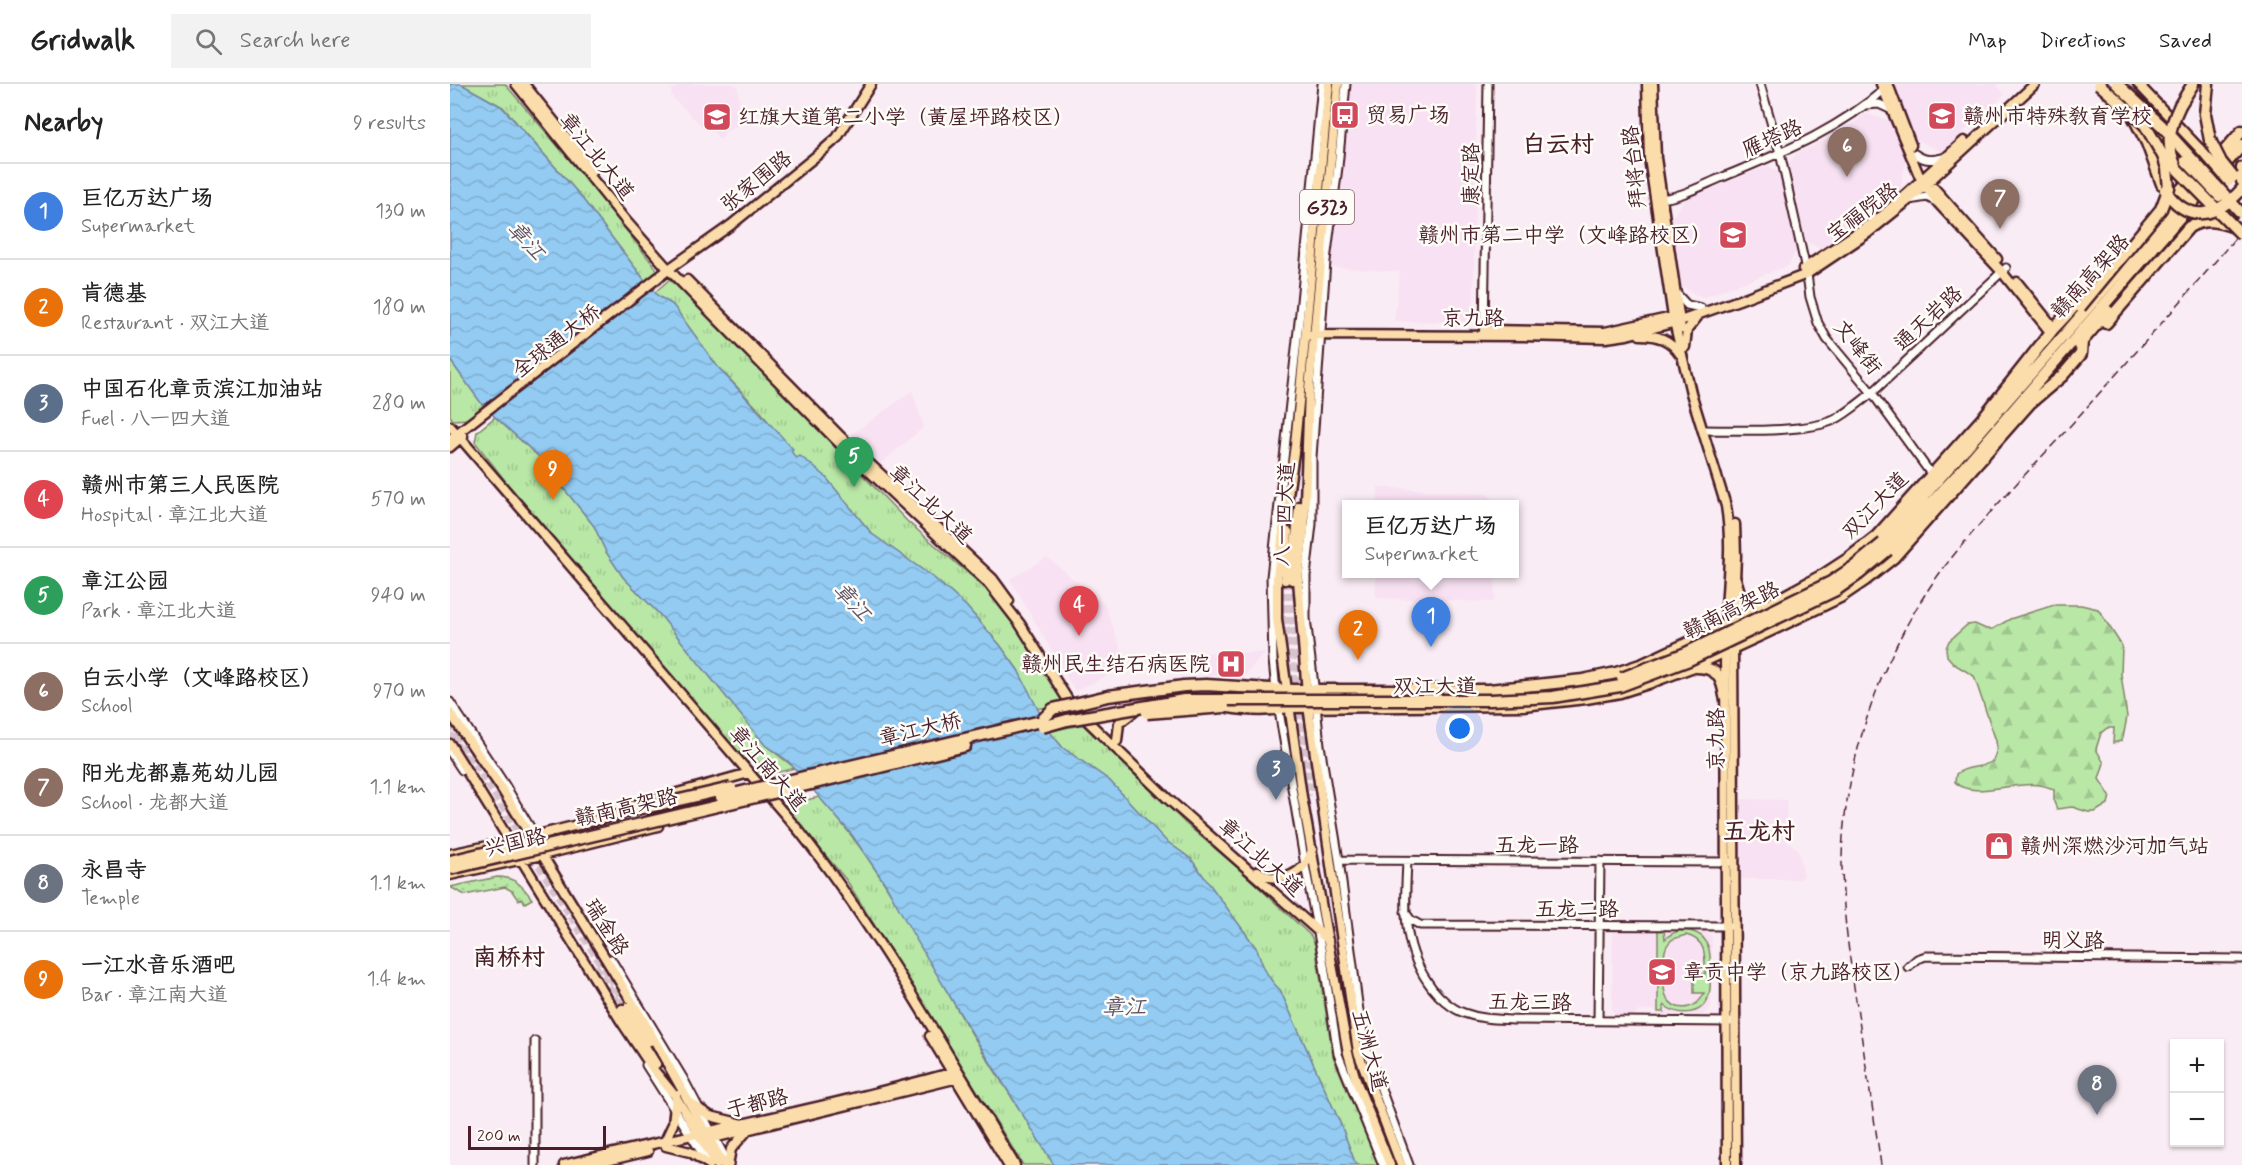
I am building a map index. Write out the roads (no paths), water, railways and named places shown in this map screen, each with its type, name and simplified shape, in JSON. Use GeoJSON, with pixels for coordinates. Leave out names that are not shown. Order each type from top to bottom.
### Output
{"type":"FeatureCollection","features":[{"type":"Feature","properties":{"kind":"highway"},"geometry":{"type":"LineString","coordinates":[[2067,330],[2080,307],[2155,218],[2166,201],[2169,178],[2163,156],[2145,125],[2099,84]]}},
{"type":"Feature","properties":{"kind":"highway"},"geometry":{"type":"LineString","coordinates":[[2117,84],[2162,126],[2239,212]]}},
{"type":"Feature","properties":{"kind":"highway"},"geometry":{"type":"LineString","coordinates":[[2124,84],[2166,123],[2239,212]]}},
{"type":"Feature","properties":{"kind":"highway"},"geometry":{"type":"LineString","coordinates":[[2193,84],[2171,125],[2168,138],[2172,158],[2177,169],[2239,228]]}},
{"type":"Feature","properties":{"kind":"highway"},"geometry":{"type":"LineString","coordinates":[[2130,110],[2147,143],[2166,192],[2181,208],[2197,213],[2213,212],[2229,203],[2242,188],[2221,162],[2210,140],[2205,114],[2208,84]]}},
{"type":"Feature","properties":{"kind":"highway","name":"赣南高架路"},"geometry":{"type":"LineString","coordinates":[[1920,510],[2067,330],[2242,131]]}},
{"type":"Feature","properties":{"kind":"highway","name":"赣南高架路"},"geometry":{"type":"LineString","coordinates":[[1041,724],[1114,703],[1184,694],[1489,695],[1552,691],[1606,682],[1644,670],[1686,653],[1770,613],[1831,582],[1885,546],[2026,394],[2242,145]]}},
{"type":"Feature","properties":{"kind":"highway"},"geometry":{"type":"LineString","coordinates":[[2026,394],[2054,372],[2242,155]]}},
{"type":"Feature","properties":{"kind":"highway"},"geometry":{"type":"LineString","coordinates":[[2242,168],[2242,181]]}},
{"type":"Feature","properties":{"kind":"highway","name":"双江大道"},"geometry":{"type":"LineString","coordinates":[[1041,724],[1229,706],[1244,709],[1312,706],[1490,706],[1554,702],[1620,692],[1691,667],[1729,650],[1840,597],[1865,580],[1931,474],[1982,419],[2053,331],[2196,173]]}},
{"type":"Feature","properties":{"kind":"highway"},"geometry":{"type":"LineString","coordinates":[[2082,341],[2104,325],[2189,227],[2202,221],[2218,221],[2239,228]]}},
{"type":"Feature","properties":{"kind":"highway","name":"双江大道"},"geometry":{"type":"LineString","coordinates":[[1041,724],[1053,709],[1108,696],[1184,686],[1256,687],[1281,690],[1489,690],[1572,682],[1616,673],[1643,664],[1774,602],[1848,559],[1885,546],[2030,403],[2062,376],[2081,354],[2082,341]]}},
{"type":"Feature","properties":{"kind":"highway"},"geometry":{"type":"LineString","coordinates":[[1885,546],[1898,547],[1919,525],[1920,510]]}},
{"type":"Feature","properties":{"kind":"highway"},"geometry":{"type":"LineString","coordinates":[[1735,579],[1739,595],[1746,603],[1774,602]]}},
{"type":"Feature","properties":{"kind":"highway"},"geometry":{"type":"LineString","coordinates":[[1691,667],[1705,667],[1716,672],[1721,678],[1725,696]]}},
{"type":"Feature","properties":{"kind":"highway","name":"章江大桥"},"geometry":{"type":"LineString","coordinates":[[810,780],[1041,724]]}},
{"type":"Feature","properties":{"kind":"highway"},"geometry":{"type":"LineString","coordinates":[[645,808],[727,788],[810,780]]}},
{"type":"Feature","properties":{"kind":"highway"},"geometry":{"type":"LineString","coordinates":[[658,826],[798,792],[810,780]]}},
{"type":"Feature","properties":{"kind":"highway","name":"赣南高架路"},"geometry":{"type":"LineString","coordinates":[[450,861],[810,780]]}},
{"type":"Feature","properties":{"kind":"highway","name":"赣南高架路"},"geometry":{"type":"LineString","coordinates":[[450,869],[810,780]]}},
{"type":"Feature","properties":{"kind":"main road","name":"章江北大道"},"geometry":{"type":"LineString","coordinates":[[516,84],[669,272],[840,444],[989,584],[1020,624],[1068,700],[1117,741],[1170,795],[1260,873],[1269,877],[1283,878],[1296,873],[1305,865]]}},
{"type":"Feature","properties":{"kind":"main road","name":"章江北大道"},"geometry":{"type":"LineString","coordinates":[[524,84],[630,218],[669,272]]}},
{"type":"Feature","properties":{"kind":"main road","name":"张家围路"},"geometry":{"type":"LineString","coordinates":[[669,272],[837,138],[871,84]]}},
{"type":"Feature","properties":{"kind":"main road","name":"八一四大道"},"geometry":{"type":"LineString","coordinates":[[1329,84],[1314,333],[1295,445],[1277,576],[1281,707],[1329,940]]}},
{"type":"Feature","properties":{"kind":"main road","name":"八一四大道"},"geometry":{"type":"LineString","coordinates":[[1338,84],[1314,333],[1305,446],[1304,530],[1298,580],[1342,945]]}},
{"type":"Feature","properties":{"kind":"main road","name":"拜将台路"},"geometry":{"type":"LineString","coordinates":[[1647,84],[1649,158],[1676,293],[1676,319]]}},
{"type":"Feature","properties":{"kind":"main road","name":"拜将台路"},"geometry":{"type":"LineString","coordinates":[[1653,84],[1658,199],[1676,319]]}},
{"type":"Feature","properties":{"kind":"main road","name":"宝福院路"},"geometry":{"type":"LineString","coordinates":[[1676,319],[1806,271],[1868,233],[1909,200],[1946,157],[2028,84]]}},
{"type":"Feature","properties":{"kind":"main road","name":"宝福院路"},"geometry":{"type":"LineString","coordinates":[[1806,271],[1883,215],[2035,84]]}},
{"type":"Feature","properties":{"kind":"main road"},"geometry":{"type":"LineString","coordinates":[[2107,84],[2170,145],[2219,197],[2239,212],[2239,228]]}},
{"type":"Feature","properties":{"kind":"main road"},"geometry":{"type":"LineString","coordinates":[[2138,84],[2242,195]]}},
{"type":"Feature","properties":{"kind":"main road"},"geometry":{"type":"LineString","coordinates":[[1886,86],[1892,110],[1924,180],[1938,203],[2004,270]]}},
{"type":"Feature","properties":{"kind":"main road"},"geometry":{"type":"LineString","coordinates":[[1886,86],[1924,180],[2004,270],[2053,331]]}},
{"type":"Feature","properties":{"kind":"main road"},"geometry":{"type":"LineString","coordinates":[[2170,145],[2184,131]]}},
{"type":"Feature","properties":{"kind":"main road","name":"全球通大桥"},"geometry":{"type":"LineString","coordinates":[[454,439],[669,272]]}},
{"type":"Feature","properties":{"kind":"main road"},"geometry":{"type":"LineString","coordinates":[[1685,347],[1687,330],[1702,310]]}},
{"type":"Feature","properties":{"kind":"main road","name":"京九路"},"geometry":{"type":"LineString","coordinates":[[1484,333],[1597,339],[1627,335],[1676,319]]}},
{"type":"Feature","properties":{"kind":"main road","name":"京九路"},"geometry":{"type":"LineString","coordinates":[[1314,333],[1605,332],[1676,319]]}},
{"type":"Feature","properties":{"kind":"main road","name":"京九路"},"geometry":{"type":"LineString","coordinates":[[1676,319],[1729,521],[1730,1022],[1726,1165]]}},
{"type":"Feature","properties":{"kind":"main road","name":"京九路"},"geometry":{"type":"LineString","coordinates":[[1676,319],[1682,357],[1732,505],[1735,534],[1735,579],[1729,624]]}},
{"type":"Feature","properties":{"kind":"main road"},"geometry":{"type":"LineString","coordinates":[[1627,335],[1654,335],[1663,338],[1671,343],[1682,357]]}},
{"type":"Feature","properties":{"kind":"main road","name":"章江南大道"},"geometry":{"type":"LineString","coordinates":[[450,426],[454,439],[839,882],[866,923],[1008,1165]]}},
{"type":"Feature","properties":{"kind":"main road"},"geometry":{"type":"LineString","coordinates":[[1295,445],[1288,580],[1305,446]]}},
{"type":"Feature","properties":{"kind":"main road","name":"京九路"},"geometry":{"type":"LineString","coordinates":[[1729,650],[1725,696],[1730,862]]}},
{"type":"Feature","properties":{"kind":"main road"},"geometry":{"type":"LineString","coordinates":[[1077,707],[1109,700],[1184,691],[1246,691],[1256,687]]}},
{"type":"Feature","properties":{"kind":"main road"},"geometry":{"type":"LineString","coordinates":[[1089,718],[1209,703],[1281,707]]}},
{"type":"Feature","properties":{"kind":"main road"},"geometry":{"type":"LineString","coordinates":[[1117,741],[1119,723],[1135,711]]}},
{"type":"Feature","properties":{"kind":"main road","name":"瑞金路"},"geometry":{"type":"LineString","coordinates":[[450,714],[533,836],[679,1080],[681,1096]]}},
{"type":"Feature","properties":{"kind":"main road","name":"章江北大道"},"geometry":{"type":"LineString","coordinates":[[1089,718],[1167,798],[1329,940]]}},
{"type":"Feature","properties":{"kind":"main road","name":"瑞金路"},"geometry":{"type":"LineString","coordinates":[[450,744],[621,1021],[653,1069],[681,1096],[717,1165]]}},
{"type":"Feature","properties":{"kind":"main road"},"geometry":{"type":"LineString","coordinates":[[564,828],[637,804],[747,774]]}},
{"type":"Feature","properties":{"kind":"main road"},"geometry":{"type":"LineString","coordinates":[[1329,940],[1312,795],[1342,945]]}},
{"type":"Feature","properties":{"kind":"main road"},"geometry":{"type":"LineString","coordinates":[[595,841],[611,834],[767,797]]}},
{"type":"Feature","properties":{"kind":"main road","name":"兴国路"},"geometry":{"type":"LineString","coordinates":[[450,854],[509,842],[645,808]]}},
{"type":"Feature","properties":{"kind":"main road","name":"兴国路"},"geometry":{"type":"LineString","coordinates":[[450,875],[544,855],[658,826]]}},
{"type":"Feature","properties":{"kind":"main road"},"geometry":{"type":"LineString","coordinates":[[1305,865],[1312,849]]}},
{"type":"Feature","properties":{"kind":"main road","name":"五洲大道"},"geometry":{"type":"LineString","coordinates":[[1329,940],[1348,1053],[1357,1083],[1390,1165]]}},
{"type":"Feature","properties":{"kind":"main road","name":"五洲大道"},"geometry":{"type":"LineString","coordinates":[[1342,945],[1358,1052],[1401,1165]]}},
{"type":"Feature","properties":{"kind":"main road"},"geometry":{"type":"LineString","coordinates":[[625,1008],[681,1096],[710,1116],[747,1127],[734,1144],[728,1165]]}},
{"type":"Feature","properties":{"kind":"main road","name":"京九路"},"geometry":{"type":"LineString","coordinates":[[1730,1022],[1736,1165]]}},
{"type":"Feature","properties":{"kind":"main road","name":"章江南大道"},"geometry":{"type":"LineString","coordinates":[[956,1075],[1015,1165]]}},
{"type":"Feature","properties":{"kind":"main road","name":"于都路"},"geometry":{"type":"LineString","coordinates":[[564,1165],[704,1137],[956,1075]]}},
{"type":"Feature","properties":{"kind":"main road"},"geometry":{"type":"LineString","coordinates":[[681,1096],[666,1143],[690,1152],[710,1165]]}},
{"type":"Feature","properties":{"kind":"main road","name":"瑞金路"},"geometry":{"type":"LineString","coordinates":[[704,1137],[728,1165]]}},
{"type":"Feature","properties":{"kind":"main road","name":"于都路"},"geometry":{"type":"LineString","coordinates":[[590,1165],[666,1143]]}},
{"type":"Feature","properties":{"kind":"street"},"geometry":{"type":"LineString","coordinates":[[1281,690],[1272,621],[1271,577],[1322,84]]}},
{"type":"Feature","properties":{"kind":"street"},"geometry":{"type":"LineString","coordinates":[[1310,690],[1306,576],[1312,524],[1314,333],[1346,84]]}},
{"type":"Feature","properties":{"kind":"street","name":"康定路"},"geometry":{"type":"LineString","coordinates":[[1484,333],[1488,84]]}},
{"type":"Feature","properties":{"kind":"street","name":"文峰街"},"geometry":{"type":"LineString","coordinates":[[1760,84],[1780,153],[1813,311],[1818,323],[1827,339],[1872,393],[1931,474]]}},
{"type":"Feature","properties":{"kind":"street","name":"雁塔路"},"geometry":{"type":"LineString","coordinates":[[1658,199],[1690,191],[1780,153],[1834,126],[1865,105],[1886,86]]}},
{"type":"Feature","properties":{"kind":"street"},"geometry":{"type":"LineString","coordinates":[[1865,105],[1879,104],[1892,110]]}},
{"type":"Feature","properties":{"kind":"street"},"geometry":{"type":"LineString","coordinates":[[1915,154],[1923,159],[1933,160],[1946,157]]}},
{"type":"Feature","properties":{"kind":"street"},"geometry":{"type":"LineString","coordinates":[[1909,200],[1927,197],[1938,203]]}},
{"type":"Feature","properties":{"kind":"street","name":"通天岩路"},"geometry":{"type":"LineString","coordinates":[[1706,430],[1814,426],[1833,420],[1872,393],[2004,270]]}},
{"type":"Feature","properties":{"kind":"street"},"geometry":{"type":"LineString","coordinates":[[1676,293],[1687,305],[1702,310]]}},
{"type":"Feature","properties":{"kind":"street"},"geometry":{"type":"LineString","coordinates":[[450,702],[505,785],[533,836]]}},
{"type":"Feature","properties":{"kind":"street"},"geometry":{"type":"LineString","coordinates":[[1312,706],[1339,860],[1366,1048],[1409,1165]]}},
{"type":"Feature","properties":{"kind":"street"},"geometry":{"type":"LineString","coordinates":[[1281,707],[1305,865],[1338,1054],[1383,1165]]}},
{"type":"Feature","properties":{"kind":"street"},"geometry":{"type":"LineString","coordinates":[[450,752],[509,842]]}},
{"type":"Feature","properties":{"kind":"street"},"geometry":{"type":"LineString","coordinates":[[544,855],[646,1016],[698,1109],[710,1165]]}},
{"type":"Feature","properties":{"kind":"street"},"geometry":{"type":"LineString","coordinates":[[520,860],[617,1022],[675,1109],[704,1137]]}},
{"type":"Feature","properties":{"kind":"street","name":"五龙一路"},"geometry":{"type":"LineString","coordinates":[[1339,860],[1730,862]]}},
{"type":"Feature","properties":{"kind":"street","name":"五龙三路"},"geometry":{"type":"LineString","coordinates":[[1407,861],[1405,912],[1414,959],[1438,996],[1461,1013],[1482,1019],[1730,1022]]}},
{"type":"Feature","properties":{"kind":"street"},"geometry":{"type":"LineString","coordinates":[[1598,1020],[1600,861]]}},
{"type":"Feature","properties":{"kind":"street"},"geometry":{"type":"LineString","coordinates":[[1405,912],[1411,920],[1420,925],[1412,932],[1409,941]]}},
{"type":"Feature","properties":{"kind":"street","name":"五龙二路"},"geometry":{"type":"LineString","coordinates":[[1420,925],[1730,926]]}},
{"type":"Feature","properties":{"kind":"street","name":"明义路"},"geometry":{"type":"LineString","coordinates":[[1908,967],[1917,959],[1926,956],[2242,958]]}},
{"type":"Feature","properties":{"kind":"street"},"geometry":{"type":"LineString","coordinates":[[535,1041],[535,1165]]}},
{"type":"Feature","properties":{"kind":"water","name":"章江"},"geometry":{"type":"Polygon","coordinates":[[[450,84],[461,84],[502,107],[578,193],[658,296],[673,305],[717,366],[793,449],[791,451],[796,458],[800,456],[824,475],[872,534],[934,578],[966,606],[1018,670],[1049,731],[1063,748],[1109,780],[1165,840],[1191,859],[1257,949],[1266,971],[1280,990],[1341,1125],[1356,1165],[1054,1165],[964,1020],[886,885],[852,835],[788,761],[765,745],[661,616],[623,577],[606,552],[594,526],[547,464],[484,407],[450,360],[450,84]]]}},
{"type":"Feature","properties":{"kind":"tunnel"},"geometry":{"type":"LineString","coordinates":[[1285,580],[1285,621],[1308,796]]}},
{"type":"Feature","properties":{"kind":"tunnel"},"geometry":{"type":"LineString","coordinates":[[1292,580],[1293,621],[1315,794]]}},
{"type":"Feature","properties":{"kind":"tunnel"},"geometry":{"type":"LineString","coordinates":[[450,723],[628,1007]]}},
{"type":"Feature","properties":{"kind":"tunnel"},"geometry":{"type":"LineString","coordinates":[[450,734],[467,762]]}},
{"type":"Feature","properties":{"kind":"tunnel"},"geometry":{"type":"LineString","coordinates":[[595,966],[622,1009]]}},
{"type":"Feature","properties":{"kind":"railway"},"geometry":{"type":"LineString","coordinates":[[1881,1165],[1848,948],[1842,878],[1844,822],[1850,782],[1872,702],[1906,627],[1926,592],[1949,561],[2242,230]]}},
{"type":"Feature","properties":{"kind":"place","name":"贸易广场"},"geometry":{"type":"Point","coordinates":[1345,115]}},
{"type":"Feature","properties":{"kind":"place","name":"赣州市特殊教育学校"},"geometry":{"type":"Point","coordinates":[1942,116]}},
{"type":"Feature","properties":{"kind":"place","name":"红旗大道第二小学（黄屋坪路校区）"},"geometry":{"type":"Point","coordinates":[717,117]}},
{"type":"Feature","properties":{"kind":"place","name":"白云小学（文峰路校区）"},"geometry":{"type":"Point","coordinates":[1847,177]}},
{"type":"Feature","properties":{"kind":"place","name":"阳光龙都嘉苑幼儿园"},"geometry":{"type":"Point","coordinates":[2000,229]}},
{"type":"Feature","properties":{"kind":"place","name":"赣州市第二中学（文峰路校区）"},"geometry":{"type":"Point","coordinates":[1733,235]}},
{"type":"Feature","properties":{"kind":"place","name":"章江公园"},"geometry":{"type":"Point","coordinates":[854,487]}},
{"type":"Feature","properties":{"kind":"place","name":"一江水音乐酒吧"},"geometry":{"type":"Point","coordinates":[553,500]}},
{"type":"Feature","properties":{"kind":"place","name":"赣州市第三人民医院"},"geometry":{"type":"Point","coordinates":[1079,636]}},
{"type":"Feature","properties":{"kind":"place","name":"巨亿万达广场"},"geometry":{"type":"Point","coordinates":[1431,647]}},
{"type":"Feature","properties":{"kind":"place","name":"肯德基"},"geometry":{"type":"Point","coordinates":[1358,660]}},
{"type":"Feature","properties":{"kind":"place","name":"赣州民生结石病医院"},"geometry":{"type":"Point","coordinates":[1231,664]}},
{"type":"Feature","properties":{"kind":"place","name":"中国石化章贡滨江加油站"},"geometry":{"type":"Point","coordinates":[1276,800]}},
{"type":"Feature","properties":{"kind":"place","name":"赣州深燃沙河加气站"},"geometry":{"type":"Point","coordinates":[1999,846]}},
{"type":"Feature","properties":{"kind":"place","name":"章贡中学（京九路校区）"},"geometry":{"type":"Point","coordinates":[1662,972]}},
{"type":"Feature","properties":{"kind":"place","name":"永昌寺"},"geometry":{"type":"Point","coordinates":[2097,1115]}},
{"type":"Feature","properties":{"kind":"district","name":"白云村"},"geometry":{"type":"Point","coordinates":[1558,144]}},
{"type":"Feature","properties":{"kind":"district","name":"五龙村"},"geometry":{"type":"Point","coordinates":[1759,831]}},
{"type":"Feature","properties":{"kind":"district","name":"南桥村"},"geometry":{"type":"Point","coordinates":[509,957]}}]}
